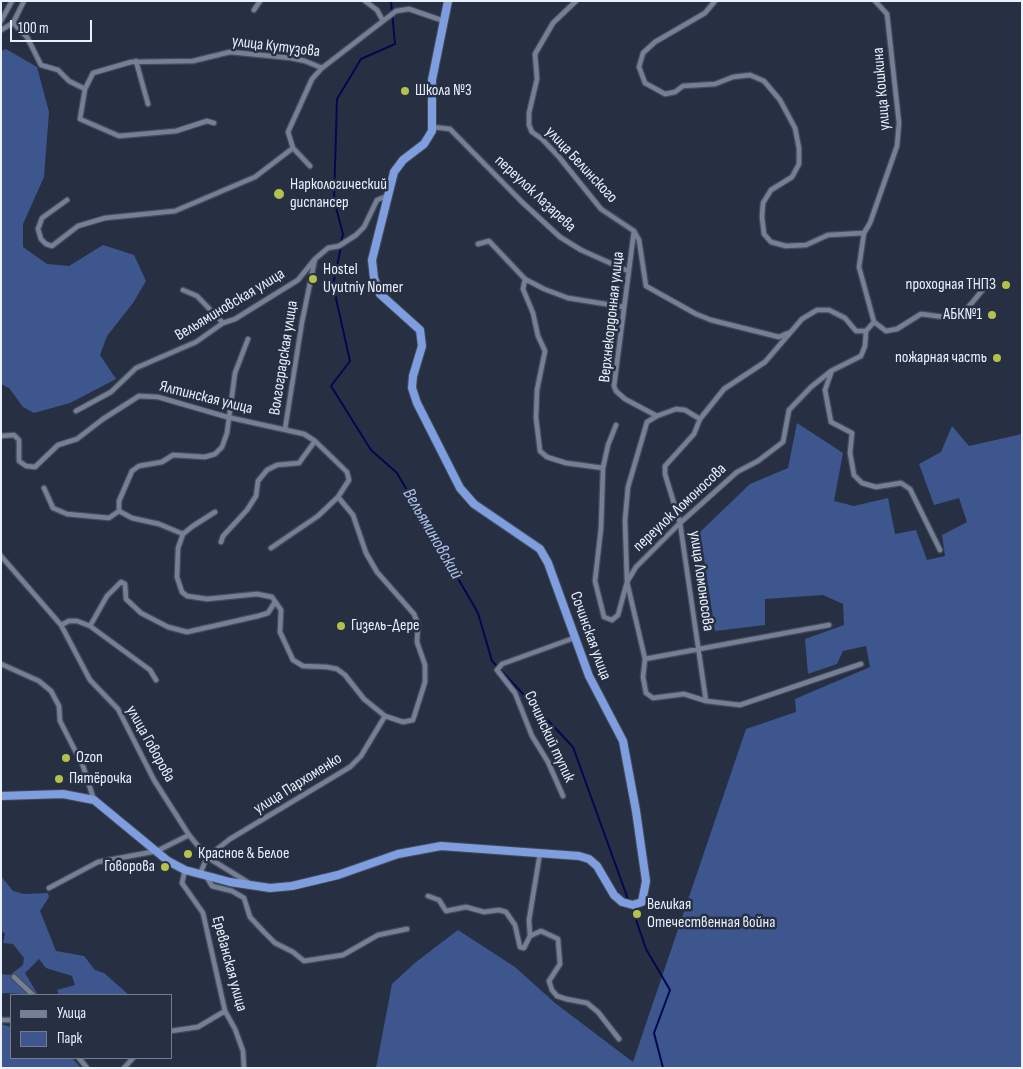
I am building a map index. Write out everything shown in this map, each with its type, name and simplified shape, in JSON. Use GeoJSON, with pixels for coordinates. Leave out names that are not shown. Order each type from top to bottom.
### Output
{"type":"FeatureCollection","features":[{"type":"Feature","properties":{"kind":"highway"},"geometry":{"type":"LineString","coordinates":[[433,127],[432,80],[448,1]]}},
{"type":"Feature","properties":{"kind":"highway","name":"Сочинская улица"},"geometry":{"type":"LineString","coordinates":[[1,796],[63,794],[94,800],[157,851],[185,870],[270,888],[292,886],[338,875],[398,854],[441,846],[579,856],[588,859],[597,866],[614,894],[630,905],[642,902],[646,881],[624,748],[616,727],[589,676],[574,638],[554,576],[544,553],[467,498],[451,472],[417,403],[412,382],[422,346],[422,334],[416,325],[380,294],[373,271],[372,260],[394,172],[403,160],[424,144],[433,127]]}},
{"type":"Feature","properties":{"kind":"street"},"geometry":{"type":"LineString","coordinates":[[1,21],[12,1]]}},
{"type":"Feature","properties":{"kind":"street"},"geometry":{"type":"LineString","coordinates":[[1,30],[13,24],[24,1]]}},
{"type":"Feature","properties":{"kind":"street"},"geometry":{"type":"LineString","coordinates":[[254,10],[260,1]]}},
{"type":"Feature","properties":{"kind":"street"},"geometry":{"type":"LineString","coordinates":[[365,1],[377,10],[383,21]]}},
{"type":"Feature","properties":{"kind":"street","name":"улица Белинского"},"geometry":{"type":"LineString","coordinates":[[576,1],[554,23],[535,54],[537,79],[529,113],[529,124],[532,132],[542,139],[559,157],[601,209],[634,232]]}},
{"type":"Feature","properties":{"kind":"street"},"geometry":{"type":"LineString","coordinates":[[715,1],[705,13],[655,42],[643,52],[639,66],[645,83],[665,94],[675,92],[683,86],[715,84],[733,77],[750,75],[764,81],[780,100],[795,128],[799,148],[799,164],[792,177],[771,190],[763,203],[764,234],[771,242],[786,246],[806,245],[828,235],[864,233]]}},
{"type":"Feature","properties":{"kind":"street","name":"улица Кошкина"},"geometry":{"type":"LineString","coordinates":[[874,1],[887,14],[899,123],[897,146],[870,222],[864,233],[859,267],[874,322]]}},
{"type":"Feature","properties":{"kind":"street","name":"улица Кутузова"},"geometry":{"type":"LineString","coordinates":[[85,89],[93,73],[136,61],[193,61],[230,52],[291,58],[322,68],[396,12],[409,10],[444,21]]}},
{"type":"Feature","properties":{"kind":"street"},"geometry":{"type":"LineString","coordinates":[[13,24],[27,36],[41,65],[58,70],[69,81],[85,89],[80,119],[119,136],[176,131],[207,121],[214,123]]}},
{"type":"Feature","properties":{"kind":"street"},"geometry":{"type":"LineString","coordinates":[[136,61],[148,104]]}},
{"type":"Feature","properties":{"kind":"street"},"geometry":{"type":"LineString","coordinates":[[310,166],[293,148],[288,132],[312,80],[322,68]]}},
{"type":"Feature","properties":{"kind":"street","name":"переулок Лазарева"},"geometry":{"type":"LineString","coordinates":[[433,127],[450,129],[522,202],[560,237],[581,250],[628,271]]}},
{"type":"Feature","properties":{"kind":"street"},"geometry":{"type":"LineString","coordinates":[[67,200],[42,218],[38,229],[41,240],[52,246],[68,236],[78,226],[105,218],[175,211],[255,177],[293,148]]}},
{"type":"Feature","properties":{"kind":"street"},"geometry":{"type":"LineString","coordinates":[[315,259],[328,248],[338,246],[364,227],[377,200],[387,196]]}},
{"type":"Feature","properties":{"kind":"street"},"geometry":{"type":"LineString","coordinates":[[634,232],[639,240],[646,286],[652,290],[711,320],[778,337],[789,332]]}},
{"type":"Feature","properties":{"kind":"street","name":"Верхнекордонная улица"},"geometry":{"type":"LineString","coordinates":[[634,232],[614,386],[616,391],[626,399],[657,416]]}},
{"type":"Feature","properties":{"kind":"street"},"geometry":{"type":"LineString","coordinates":[[478,244],[489,241],[525,279],[568,298],[624,307]]}},
{"type":"Feature","properties":{"kind":"street","name":"Вельяминовская улица"},"geometry":{"type":"LineString","coordinates":[[76,411],[111,392],[136,368],[196,342],[223,323],[235,319],[298,280],[315,259]]}},
{"type":"Feature","properties":{"kind":"street","name":"Волгоградская улица"},"geometry":{"type":"LineString","coordinates":[[285,429],[302,322],[315,259]]}},
{"type":"Feature","properties":{"kind":"street"},"geometry":{"type":"LineString","coordinates":[[525,279],[523,289],[533,313],[538,336],[545,351],[537,390],[536,418],[540,451],[547,457],[566,463],[603,468]]}},
{"type":"Feature","properties":{"kind":"street"},"geometry":{"type":"LineString","coordinates":[[866,332],[874,322],[886,331],[897,329],[921,314],[944,317],[965,311],[986,286]]}},
{"type":"Feature","properties":{"kind":"street"},"geometry":{"type":"LineString","coordinates":[[183,290],[196,296],[223,323]]}},
{"type":"Feature","properties":{"kind":"street","name":"улица Ломоносова"},"geometry":{"type":"LineString","coordinates":[[706,701],[680,523],[665,474],[665,466],[694,434],[702,418],[724,389],[765,362],[802,319],[817,310],[829,310],[845,318],[856,331],[866,332]]}},
{"type":"Feature","properties":{"kind":"street","name":"переулок Ломоносова"},"geometry":{"type":"LineString","coordinates":[[627,582],[636,567],[680,523],[737,472],[758,461],[783,442],[790,410],[810,387],[831,372],[861,356],[865,346],[866,332]]}},
{"type":"Feature","properties":{"kind":"street"},"geometry":{"type":"LineString","coordinates":[[44,488],[53,508],[67,514],[109,518],[119,510],[120,501],[132,472],[139,466],[162,462],[173,455],[204,457],[215,454],[222,447],[237,366],[248,339]]}},
{"type":"Feature","properties":{"kind":"street"},"geometry":{"type":"LineString","coordinates":[[831,372],[825,390],[831,422],[852,434],[850,453],[854,475],[862,483],[876,487],[901,483],[910,489],[940,550]]}},
{"type":"Feature","properties":{"kind":"street","name":"Ялтинская улица"},"geometry":{"type":"LineString","coordinates":[[1,436],[14,435],[19,440],[19,462],[26,466],[35,467],[58,445],[78,439],[102,419],[139,396],[158,397],[227,418],[304,434],[315,441],[348,472],[349,480],[338,497]]}},
{"type":"Feature","properties":{"kind":"street"},"geometry":{"type":"LineString","coordinates":[[702,418],[685,410],[676,409],[647,422],[628,487],[625,520],[627,582],[645,659],[643,677],[646,693],[653,698],[684,694],[706,701],[740,705],[861,664]]}},
{"type":"Feature","properties":{"kind":"street"},"geometry":{"type":"LineString","coordinates":[[616,425],[608,445],[603,468],[601,528],[595,581],[604,617],[612,620],[618,615],[627,582]]}},
{"type":"Feature","properties":{"kind":"street"},"geometry":{"type":"LineString","coordinates":[[221,542],[223,536],[247,510],[256,496],[258,481],[267,470],[277,465],[299,463],[315,441]]}},
{"type":"Feature","properties":{"kind":"street"},"geometry":{"type":"LineString","coordinates":[[215,512],[183,534],[178,548],[177,577],[182,592],[187,596],[206,599],[257,594],[268,595],[281,610],[280,632],[294,660],[303,666],[337,670],[345,675],[364,699],[385,716],[404,722],[413,720],[425,682],[425,665],[417,642],[418,624],[414,614],[366,554],[353,515],[338,497],[318,516],[271,548]]}},
{"type":"Feature","properties":{"kind":"street"},"geometry":{"type":"LineString","coordinates":[[119,510],[132,518],[159,524],[183,534]]}},
{"type":"Feature","properties":{"kind":"street","name":"улица Говорова"},"geometry":{"type":"LineString","coordinates":[[1,556],[61,625],[90,680],[118,709],[154,780],[189,835],[208,857],[252,885]]}},
{"type":"Feature","properties":{"kind":"street"},"geometry":{"type":"LineString","coordinates":[[90,626],[107,596],[121,582],[125,584],[126,599],[141,614],[168,627],[187,632],[268,613],[275,602]]}},
{"type":"Feature","properties":{"kind":"street"},"geometry":{"type":"LineString","coordinates":[[61,625],[69,621],[77,621],[90,626],[150,670],[156,680]]}},
{"type":"Feature","properties":{"kind":"street"},"geometry":{"type":"LineString","coordinates":[[645,659],[830,626]]}},
{"type":"Feature","properties":{"kind":"street","name":"Сочинский тупик"},"geometry":{"type":"LineString","coordinates":[[563,796],[548,762],[532,736],[515,693],[498,674],[497,670],[501,665],[574,638]]}},
{"type":"Feature","properties":{"kind":"street"},"geometry":{"type":"LineString","coordinates":[[1,664],[39,681],[51,692],[58,706],[60,722],[83,766],[94,800]]}},
{"type":"Feature","properties":{"kind":"street","name":"улица Пархоменко"},"geometry":{"type":"LineString","coordinates":[[208,857],[230,839],[350,767],[362,756],[385,716]]}},
{"type":"Feature","properties":{"kind":"street"},"geometry":{"type":"LineString","coordinates":[[49,888],[98,862],[157,851],[189,835]]}},
{"type":"Feature","properties":{"kind":"street"},"geometry":{"type":"LineString","coordinates":[[428,896],[439,900],[446,910],[466,907],[484,912],[499,910],[506,912],[515,925],[520,947],[524,948],[530,936],[529,920],[540,853]]}},
{"type":"Feature","properties":{"kind":"street"},"geometry":{"type":"LineString","coordinates":[[203,875],[208,857]]}},
{"type":"Feature","properties":{"kind":"street","name":"Ереванская улица"},"geometry":{"type":"LineString","coordinates":[[185,870],[182,883],[203,913],[225,1011],[235,1029],[243,1052],[244,1068]]}},
{"type":"Feature","properties":{"kind":"street","name":"Сочинская улица"},"geometry":{"type":"LineString","coordinates":[[203,875],[212,886],[232,891],[244,898],[250,917],[264,932],[275,943],[293,952],[304,961],[343,955],[378,935],[407,929]]}},
{"type":"Feature","properties":{"kind":"street"},"geometry":{"type":"LineString","coordinates":[[530,936],[541,931],[558,939],[560,964],[549,981],[552,990],[557,996],[587,1003],[598,1012],[619,1039]]}},
{"type":"Feature","properties":{"kind":"street"},"geometry":{"type":"LineString","coordinates":[[14,977],[32,994]]}},
{"type":"Feature","properties":{"kind":"street"},"geometry":{"type":"LineString","coordinates":[[172,1031],[198,1027],[225,1011]]}},
{"type":"Feature","properties":{"kind":"green space"},"geometry":{"type":"Polygon","coordinates":[[[6,49],[37,67],[49,112],[44,177],[23,224],[23,247],[47,264],[69,266],[103,245],[134,255],[146,281],[133,303],[107,336],[100,355],[116,379],[70,403],[34,413],[23,407],[9,388],[1,384],[1,51],[6,49]]]}},
{"type":"Feature","properties":{"kind":"green space"},"geometry":{"type":"Polygon","coordinates":[[[797,423],[843,453],[834,501],[854,506],[888,498],[895,534],[916,530],[927,560],[945,556],[942,535],[967,522],[959,498],[934,505],[919,464],[941,452],[952,426],[969,446],[1022,434],[1022,1068],[376,1068],[392,984],[416,962],[458,930],[515,967],[555,1003],[633,1062],[746,729],[796,712],[795,699],[870,667],[866,646],[843,651],[837,664],[808,674],[805,639],[844,625],[843,604],[823,595],[765,599],[765,625],[715,631],[700,532],[750,484],[788,468],[797,423]]]}},
{"type":"Feature","properties":{"kind":"green space"},"geometry":{"type":"Polygon","coordinates":[[[1,876],[13,891],[24,894],[48,893],[49,897],[40,911],[56,951],[84,956],[95,970],[104,973],[128,994],[59,994],[57,990],[75,985],[72,976],[46,968],[39,959],[25,973],[37,994],[1,994],[1,974],[10,975],[23,965],[24,958],[13,944],[3,943],[5,934],[1,930],[1,876]]]}},
{"type":"Feature","properties":{"kind":"green space"},"geometry":{"type":"Polygon","coordinates":[[[1,1024],[10,1027],[10,1059],[73,1059],[81,1068],[1,1068],[1,1024]]]}},
{"type":"Feature","properties":{"kind":"waterway","name":"Вельяминовский"},"geometry":{"type":"LineString","coordinates":[[341,242],[343,234],[334,200],[337,99],[361,59],[395,44],[391,1]]}},
{"type":"Feature","properties":{"kind":"waterway","name":"Вельяминовский"},"geometry":{"type":"LineString","coordinates":[[341,247],[333,285],[350,361],[331,386],[371,450],[397,473],[478,613],[492,661],[573,747],[629,902]]}},
{"type":"Feature","properties":{"kind":"waterway","name":"Вельяминовский"},"geometry":{"type":"LineString","coordinates":[[632,908],[646,949],[670,990],[654,1033],[663,1068]]}},
{"type":"Feature","properties":{"kind":"place","name":"Школа №3"},"geometry":{"type":"Point","coordinates":[405,91]}},
{"type":"Feature","properties":{"kind":"place","name":"Наркологический диспансер"},"geometry":{"type":"Point","coordinates":[279,194]}},
{"type":"Feature","properties":{"kind":"place","name":"Hostel Uyutniy Nomer"},"geometry":{"type":"Point","coordinates":[313,279]}},
{"type":"Feature","properties":{"kind":"place","name":"проходная ТНПЗ"},"geometry":{"type":"Point","coordinates":[1006,285]}},
{"type":"Feature","properties":{"kind":"place","name":"АБК№1"},"geometry":{"type":"Point","coordinates":[992,315]}},
{"type":"Feature","properties":{"kind":"place","name":"пожарная часть"},"geometry":{"type":"Point","coordinates":[997,358]}},
{"type":"Feature","properties":{"kind":"place","name":"Гизель-Дере"},"geometry":{"type":"Point","coordinates":[341,626]}},
{"type":"Feature","properties":{"kind":"place","name":"Ozon"},"geometry":{"type":"Point","coordinates":[66,758]}},
{"type":"Feature","properties":{"kind":"place","name":"Пятёрочка"},"geometry":{"type":"Point","coordinates":[59,779]}},
{"type":"Feature","properties":{"kind":"place","name":"Красное & Белое"},"geometry":{"type":"Point","coordinates":[188,854]}},
{"type":"Feature","properties":{"kind":"place","name":"Говорова"},"geometry":{"type":"Point","coordinates":[165,867]}},
{"type":"Feature","properties":{"kind":"place","name":"Великая Отечественная война"},"geometry":{"type":"Point","coordinates":[637,914]}}]}
